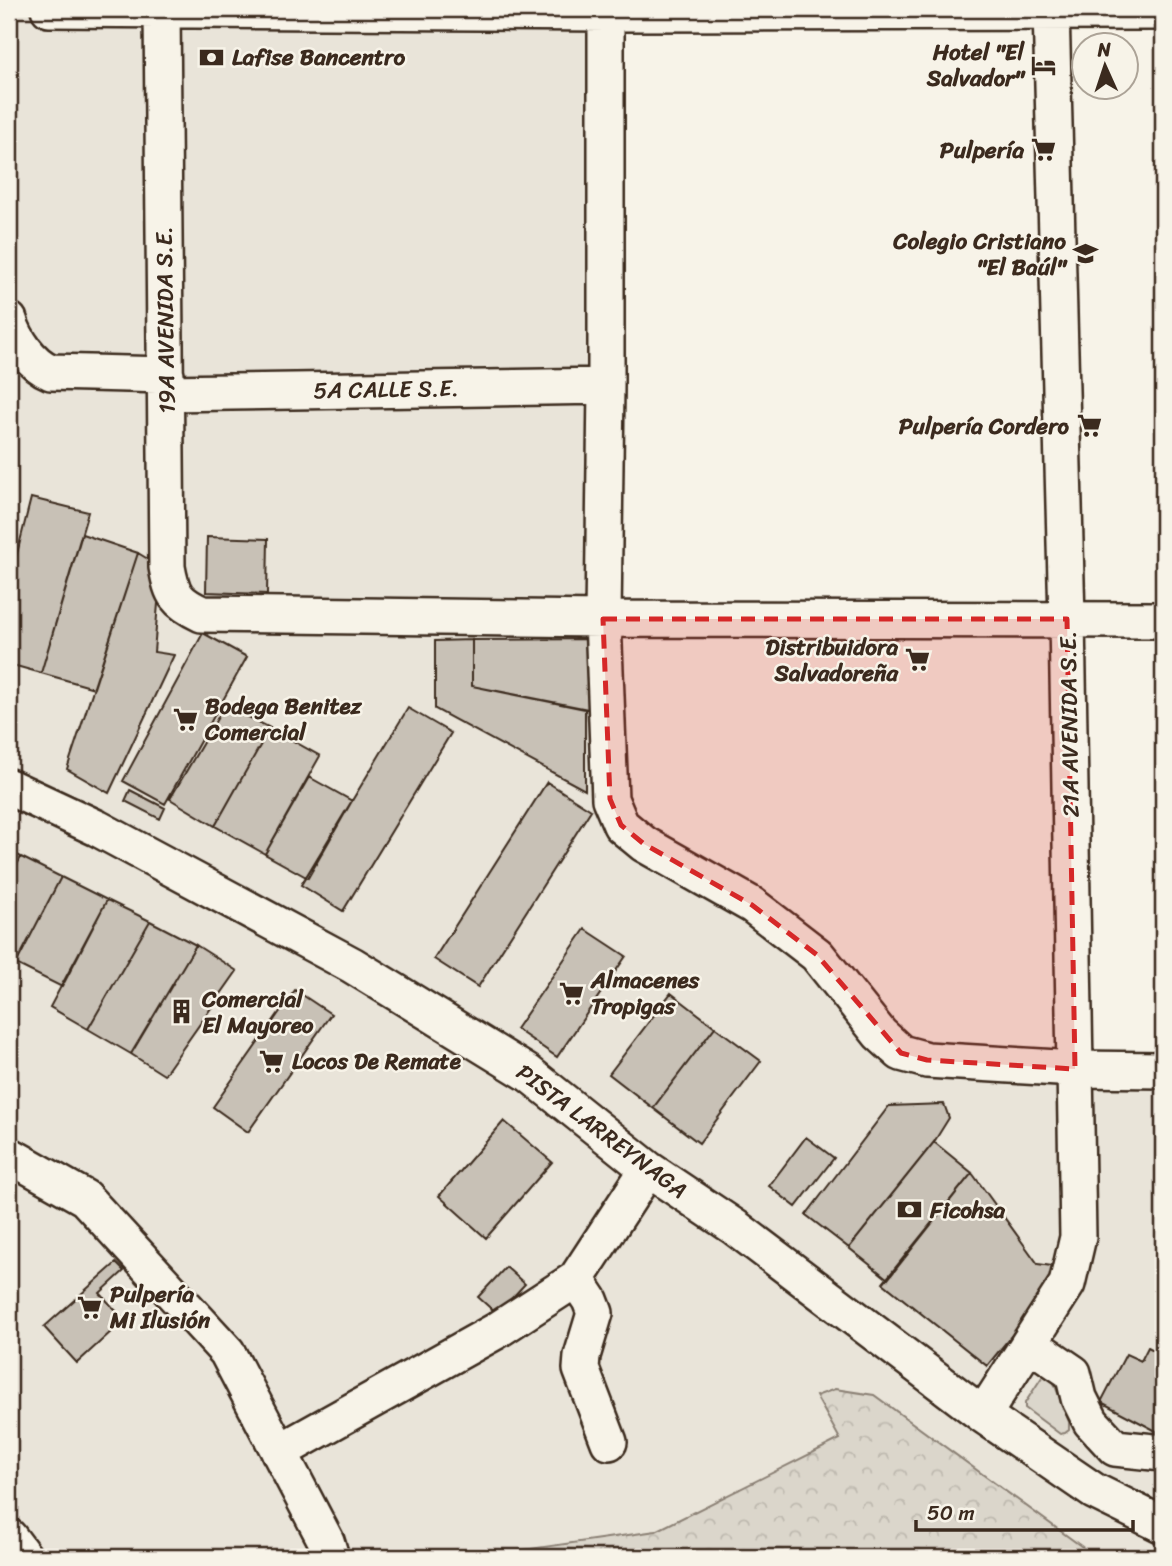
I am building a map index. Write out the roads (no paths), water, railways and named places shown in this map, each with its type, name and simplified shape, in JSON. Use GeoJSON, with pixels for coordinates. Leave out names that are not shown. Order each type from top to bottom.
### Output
{"type":"FeatureCollection","features":[{"type":"Feature","properties":{"kind":"street"},"geometry":{"type":"LineString","coordinates":[[49,9],[1163,12]]}},
{"type":"Feature","properties":{"kind":"street","name":"19A AVENIDA S.E."},"geometry":{"type":"LineString","coordinates":[[162,9],[167,567],[171,589],[183,605],[202,614],[603,619]]}},
{"type":"Feature","properties":{"kind":"street"},"geometry":{"type":"LineString","coordinates":[[606,11],[603,619],[610,799],[621,825],[644,844],[752,905],[817,955],[880,1034],[901,1053],[927,1060],[1075,1069],[1163,1070]]}},
{"type":"Feature","properties":{"kind":"street","name":"21A AVENIDA S.E."},"geometry":{"type":"LineString","coordinates":[[984,1415],[1067,1284],[1078,1237],[1067,619],[1051,11]]}},
{"type":"Feature","properties":{"kind":"street","name":"5A CALLE S.E."},"geometry":{"type":"LineString","coordinates":[[9,320],[12,329],[39,368],[51,372],[166,384],[606,386]]}},
{"type":"Feature","properties":{"kind":"street"},"geometry":{"type":"LineString","coordinates":[[603,619],[1163,620]]}},
{"type":"Feature","properties":{"kind":"street","name":"PISTA LARREYNAGA"},"geometry":{"type":"LineString","coordinates":[[9,787],[97,828],[352,965],[528,1073],[648,1169],[736,1228],[984,1415],[1094,1491],[1163,1525]]}},
{"type":"Feature","properties":{"kind":"street"},"geometry":{"type":"LineString","coordinates":[[9,1155],[85,1198],[227,1352],[326,1541],[331,1557]]}},
{"type":"Feature","properties":{"kind":"street"},"geometry":{"type":"LineString","coordinates":[[279,1452],[496,1331],[576,1279],[648,1169]]}},
{"type":"Feature","properties":{"kind":"street"},"geometry":{"type":"LineString","coordinates":[[576,1279],[595,1313],[582,1356],[581,1369],[609,1442]]}},
{"type":"Feature","properties":{"kind":"street"},"geometry":{"type":"LineString","coordinates":[[1029,1343],[1073,1373],[1079,1398],[1091,1422],[1115,1448],[1163,1453]]}},
{"type":"Feature","properties":{"kind":"street"},"geometry":{"type":"LineString","coordinates":[[1094,1491],[1115,1448]]}},
{"type":"Feature","properties":{"kind":"street"},"geometry":{"type":"LineString","coordinates":[[9,1537],[24,1557]]}},
{"type":"Feature","properties":{"kind":"place","name":"Lafise Bancentro"},"geometry":{"type":"Point","coordinates":[212,57]}},
{"type":"Feature","properties":{"kind":"place","name":"Hotel \"El Salvador\""},"geometry":{"type":"Point","coordinates":[1044,65]}},
{"type":"Feature","properties":{"kind":"place","name":"Pulpería"},"geometry":{"type":"Point","coordinates":[1044,150]}},
{"type":"Feature","properties":{"kind":"place","name":"Colegio Cristiano \"El Baúl\""},"geometry":{"type":"Point","coordinates":[1086,254]}},
{"type":"Feature","properties":{"kind":"place","name":"Pulpería Cordero"},"geometry":{"type":"Point","coordinates":[1089,426]}},
{"type":"Feature","properties":{"kind":"place","name":"Distribuidora Salvadoreña"},"geometry":{"type":"Point","coordinates":[918,660]}},
{"type":"Feature","properties":{"kind":"place","name":"Bodega Benitez Comercial"},"geometry":{"type":"Point","coordinates":[185,719]}},
{"type":"Feature","properties":{"kind":"place","name":"Almacenes Tropigas"},"geometry":{"type":"Point","coordinates":[571,993]}},
{"type":"Feature","properties":{"kind":"place","name":"Comercial El Mayoreo"},"geometry":{"type":"Point","coordinates":[182,1012]}},
{"type":"Feature","properties":{"kind":"place","name":"Locos De Remate"},"geometry":{"type":"Point","coordinates":[272,1061]}},
{"type":"Feature","properties":{"kind":"place","name":"Ficohsa"},"geometry":{"type":"Point","coordinates":[910,1210]}},
{"type":"Feature","properties":{"kind":"place","name":"Pulpería Mi Ilusión"},"geometry":{"type":"Point","coordinates":[90,1307]}}]}
